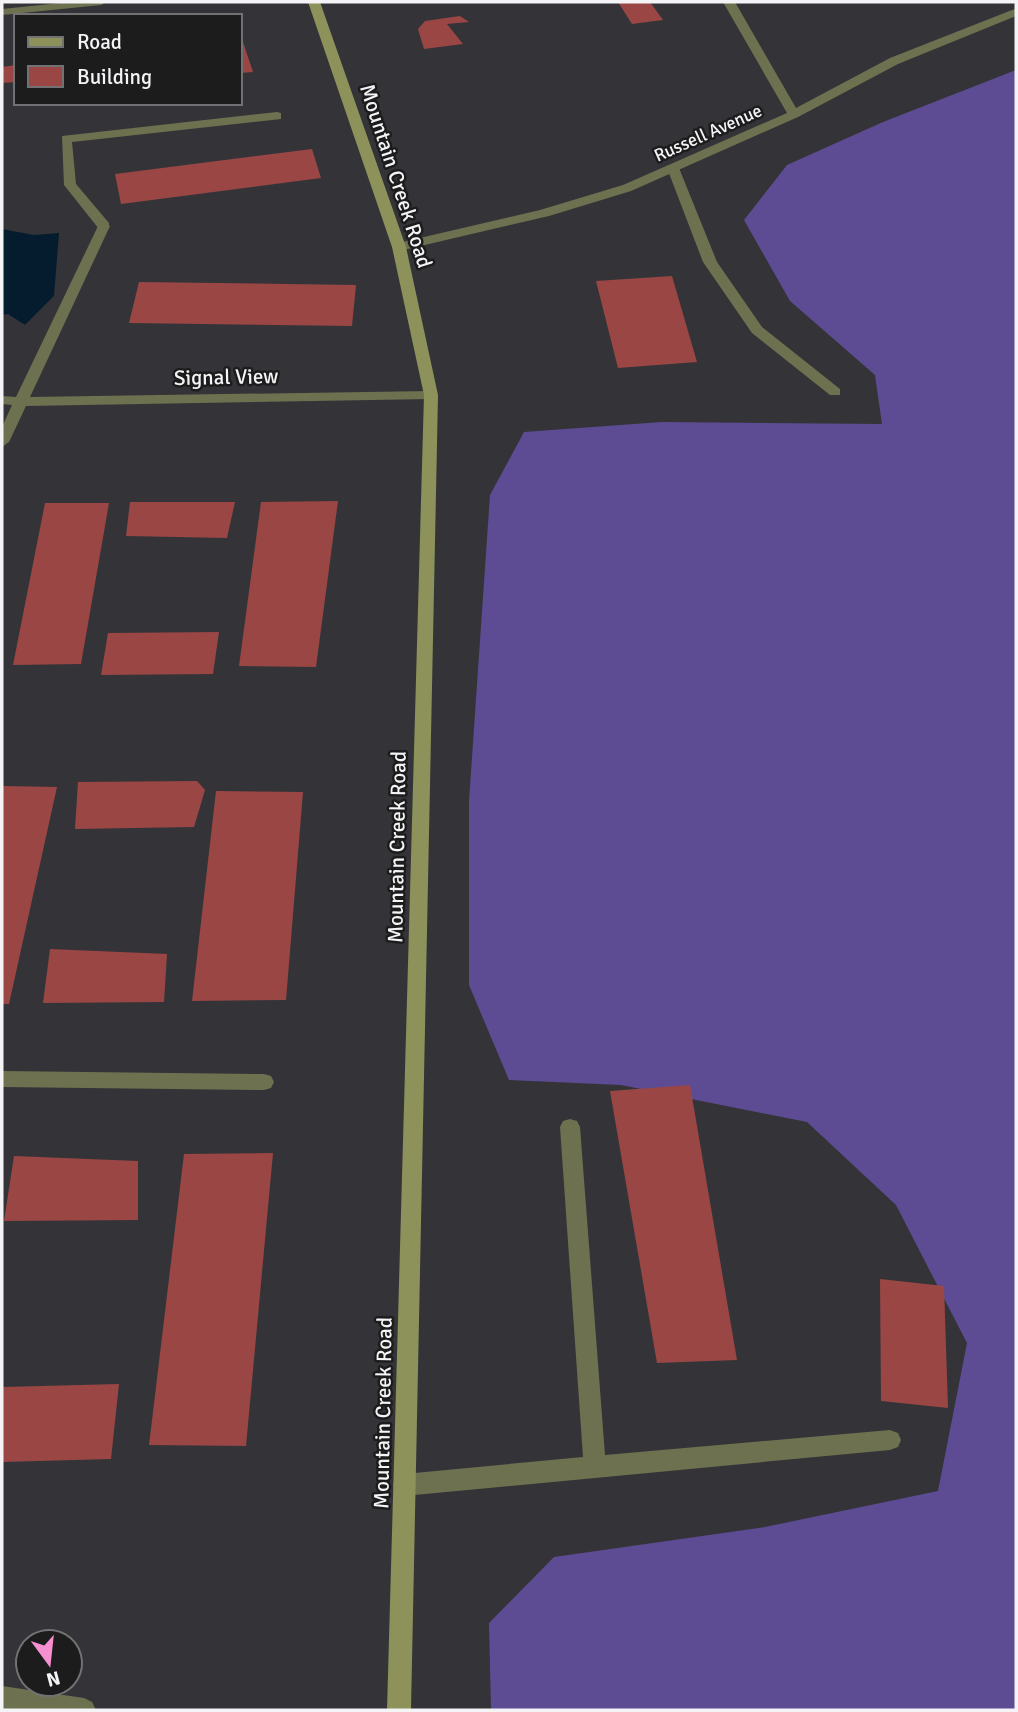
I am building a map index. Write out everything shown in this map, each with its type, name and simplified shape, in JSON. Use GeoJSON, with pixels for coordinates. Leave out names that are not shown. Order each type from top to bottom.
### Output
{"type":"FeatureCollection","features":[{"type":"Feature","properties":{"kind":"main road","name":"Mountain Creek Road"},"geometry":{"type":"LineString","coordinates":[[314,2],[399,247],[431,395],[399,1710]]}},
{"type":"Feature","properties":{"kind":"street"},"geometry":{"type":"LineString","coordinates":[[2,12],[101,2]]}},
{"type":"Feature","properties":{"kind":"street"},"geometry":{"type":"LineString","coordinates":[[730,2],[794,114]]}},
{"type":"Feature","properties":{"kind":"street","name":"Russell Avenue"},"geometry":{"type":"LineString","coordinates":[[399,247],[544,213],[626,188],[794,114],[894,61],[1016,12]]}},
{"type":"Feature","properties":{"kind":"street"},"geometry":{"type":"LineString","coordinates":[[2,442],[104,226],[70,185],[66,139],[277,116]]}},
{"type":"Feature","properties":{"kind":"street"},"geometry":{"type":"LineString","coordinates":[[673,168],[710,262],[757,330],[835,392]]}},
{"type":"Feature","properties":{"kind":"street","name":"Signal View"},"geometry":{"type":"LineString","coordinates":[[2,400],[22,402],[431,395]]}},
{"type":"Feature","properties":{"kind":"street"},"geometry":{"type":"LineString","coordinates":[[2,1079],[264,1082]]}},
{"type":"Feature","properties":{"kind":"street"},"geometry":{"type":"LineString","coordinates":[[570,1127],[595,1466]]}},
{"type":"Feature","properties":{"kind":"street"},"geometry":{"type":"LineString","coordinates":[[404,1485],[890,1440]]}},
{"type":"Feature","properties":{"kind":"street"},"geometry":{"type":"LineString","coordinates":[[2,1698],[85,1710]]}},
{"type":"Feature","properties":{"kind":"shaded area"},"geometry":{"type":"Polygon","coordinates":[[[1016,70],[1016,1710],[491,1710],[489,1623],[554,1557],[765,1527],[938,1491],[967,1343],[896,1205],[807,1122],[621,1085],[509,1080],[469,985],[469,801],[490,495],[524,432],[662,422],[882,424],[875,375],[790,301],[744,220],[787,165],[883,122],[1016,70]]]}},
{"type":"Feature","properties":{"kind":"water"},"geometry":{"type":"Polygon","coordinates":[[[2,229],[34,235],[59,233],[54,296],[25,325],[8,314],[2,315],[2,229]]]}},
{"type":"Feature","properties":{"kind":"building"},"geometry":{"type":"Polygon","coordinates":[[[618,2],[650,2],[663,20],[632,24],[618,2]]]}},
{"type":"Feature","properties":{"kind":"building"},"geometry":{"type":"Polygon","coordinates":[[[460,16],[469,22],[447,24],[463,44],[424,49],[418,29],[425,21],[460,16]]]}},
{"type":"Feature","properties":{"kind":"building"},"geometry":{"type":"Polygon","coordinates":[[[242,39],[253,72],[242,73],[242,39]]]}},
{"type":"Feature","properties":{"kind":"building"},"geometry":{"type":"Polygon","coordinates":[[[14,65],[14,82],[2,83],[2,67],[14,65]]]}},
{"type":"Feature","properties":{"kind":"building"},"geometry":{"type":"Polygon","coordinates":[[[312,149],[321,178],[121,204],[115,174],[312,149]]]}},
{"type":"Feature","properties":{"kind":"building"},"geometry":{"type":"Polygon","coordinates":[[[672,276],[697,362],[618,368],[596,281],[672,276]]]}},
{"type":"Feature","properties":{"kind":"building"},"geometry":{"type":"Polygon","coordinates":[[[139,282],[356,285],[352,326],[129,323],[139,282]]]}},
{"type":"Feature","properties":{"kind":"building"},"geometry":{"type":"Polygon","coordinates":[[[338,501],[316,667],[239,666],[261,502],[338,501]]]}},
{"type":"Feature","properties":{"kind":"building"},"geometry":{"type":"Polygon","coordinates":[[[130,502],[235,502],[227,538],[126,536],[130,502]]]}},
{"type":"Feature","properties":{"kind":"building"},"geometry":{"type":"Polygon","coordinates":[[[45,503],[109,503],[81,664],[13,665],[45,503]]]}},
{"type":"Feature","properties":{"kind":"building"},"geometry":{"type":"Polygon","coordinates":[[[219,632],[213,674],[101,675],[108,633],[219,632]]]}},
{"type":"Feature","properties":{"kind":"building"},"geometry":{"type":"Polygon","coordinates":[[[197,781],[205,790],[194,827],[75,829],[78,782],[197,781]]]}},
{"type":"Feature","properties":{"kind":"building"},"geometry":{"type":"Polygon","coordinates":[[[2,786],[57,787],[9,1004],[2,1004],[2,786]]]}},
{"type":"Feature","properties":{"kind":"building"},"geometry":{"type":"Polygon","coordinates":[[[216,791],[303,792],[286,1000],[192,1001],[216,791]]]}},
{"type":"Feature","properties":{"kind":"building"},"geometry":{"type":"Polygon","coordinates":[[[50,949],[167,954],[164,1002],[43,1003],[50,949]]]}},
{"type":"Feature","properties":{"kind":"building"},"geometry":{"type":"Polygon","coordinates":[[[690,1085],[737,1360],[657,1363],[610,1091],[690,1085]]]}},
{"type":"Feature","properties":{"kind":"building"},"geometry":{"type":"Polygon","coordinates":[[[273,1153],[246,1446],[149,1445],[184,1154],[273,1153]]]}},
{"type":"Feature","properties":{"kind":"building"},"geometry":{"type":"Polygon","coordinates":[[[14,1156],[138,1161],[138,1220],[4,1221],[14,1156]]]}},
{"type":"Feature","properties":{"kind":"building"},"geometry":{"type":"Polygon","coordinates":[[[880,1279],[944,1286],[948,1408],[881,1401],[880,1279]]]}},
{"type":"Feature","properties":{"kind":"building"},"geometry":{"type":"Polygon","coordinates":[[[119,1384],[111,1459],[2,1462],[2,1387],[119,1384]]]}}]}
